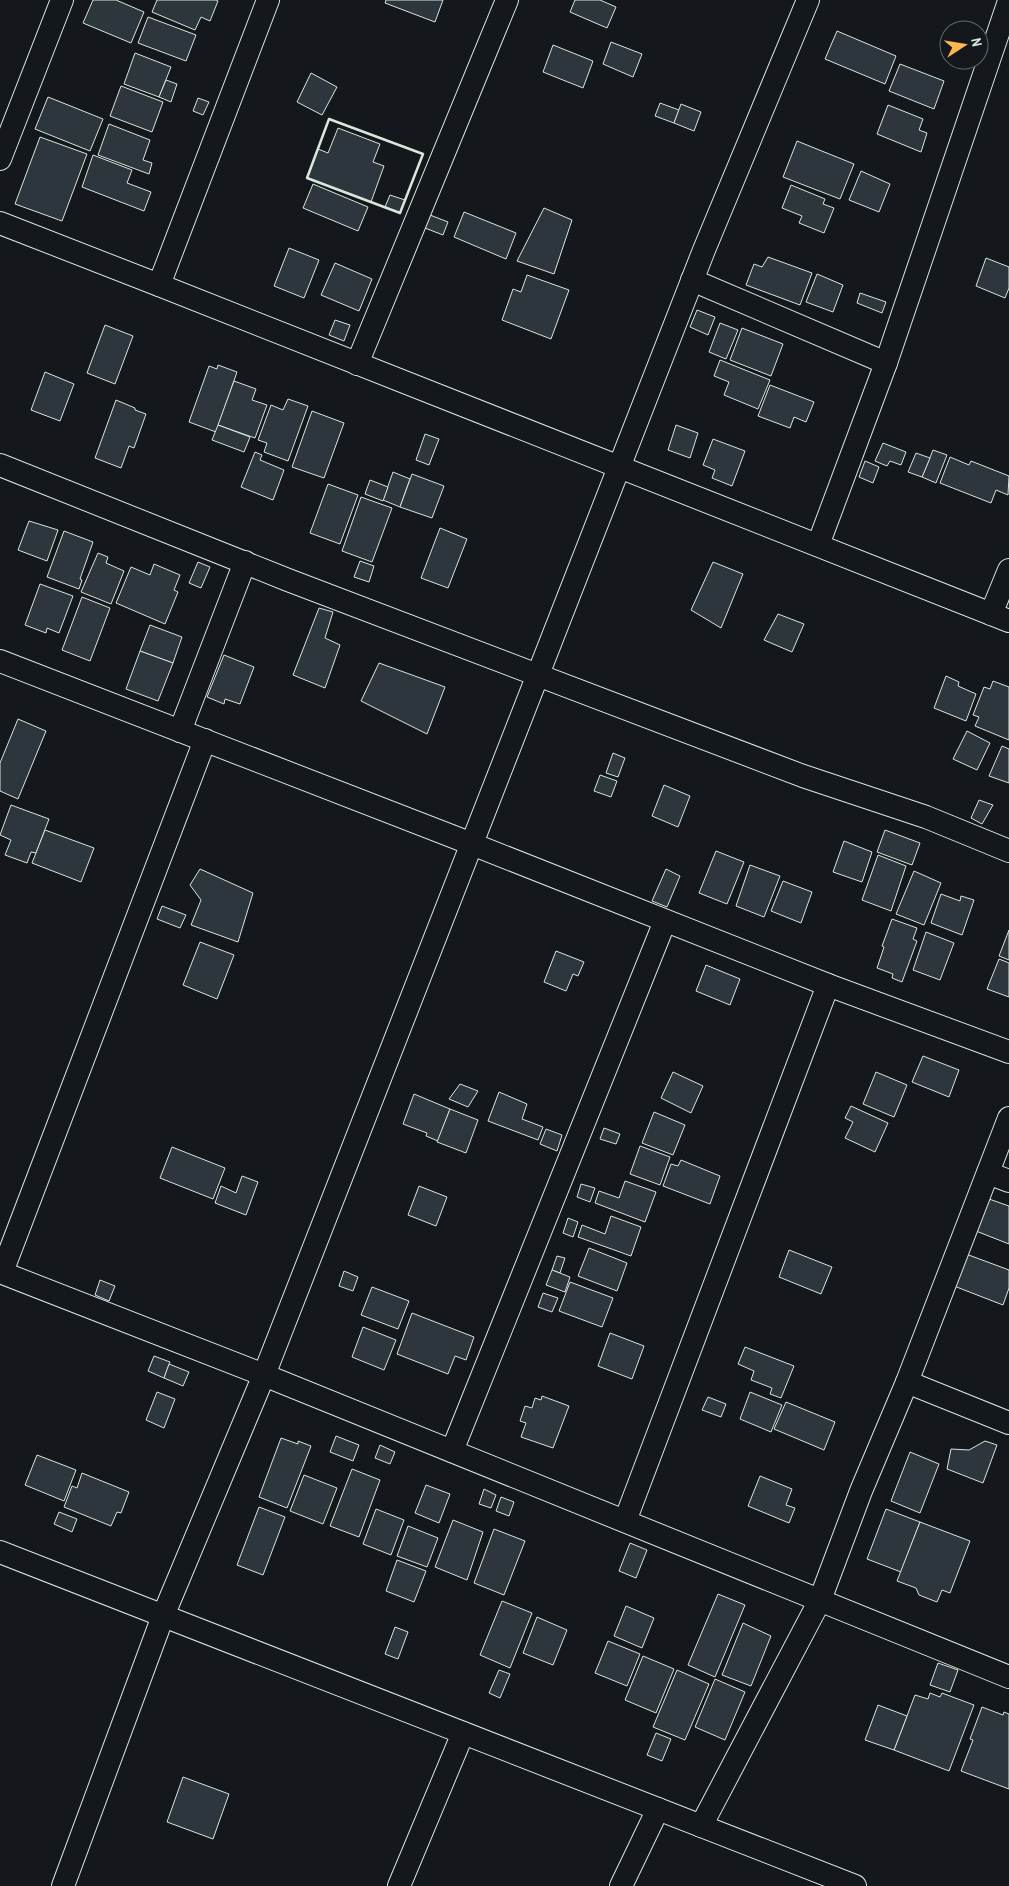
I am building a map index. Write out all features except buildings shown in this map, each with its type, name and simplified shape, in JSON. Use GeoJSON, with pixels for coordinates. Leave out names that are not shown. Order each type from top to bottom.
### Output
{"type":"FeatureCollection","features":[{"type":"Feature","properties":{"kind":"street"},"geometry":{"type":"LineString","coordinates":[[0,158],[62,0]]}},
{"type":"Feature","properties":{"kind":"street"},"geometry":{"type":"LineString","coordinates":[[159,285],[268,0]]}},
{"type":"Feature","properties":{"kind":"street"},"geometry":{"type":"LineString","coordinates":[[357,364],[507,0]]}},
{"type":"Feature","properties":{"kind":"street"},"geometry":{"type":"LineString","coordinates":[[63,1886],[163,1616],[264,1375],[692,280],[808,0]]}},
{"type":"Feature","properties":{"kind":"street"},"geometry":{"type":"LineString","coordinates":[[818,545],[886,362],[1009,1]]}},
{"type":"Feature","properties":{"kind":"street"},"geometry":{"type":"LineString","coordinates":[[0,223],[1000,618],[1009,570]]}},
{"type":"Feature","properties":{"kind":"street"},"geometry":{"type":"LineString","coordinates":[[692,280],[886,362]]}},
{"type":"Feature","properties":{"kind":"street"},"geometry":{"type":"LineString","coordinates":[[0,465],[538,675],[804,776],[926,817],[1009,851]]}},
{"type":"Feature","properties":{"kind":"street"},"geometry":{"type":"LineString","coordinates":[[180,731],[245,562]]}},
{"type":"Feature","properties":{"kind":"street"},"geometry":{"type":"LineString","coordinates":[[0,661],[472,844],[828,985],[1009,1052]]}},
{"type":"Feature","properties":{"kind":"street"},"geometry":{"type":"LineString","coordinates":[[205,740],[1,1272],[264,1375],[1009,1677]]}},
{"type":"Feature","properties":{"kind":"street"},"geometry":{"type":"LineString","coordinates":[[452,1451],[665,921]]}},
{"type":"Feature","properties":{"kind":"street"},"geometry":{"type":"LineString","coordinates":[[625,1521],[828,985]]}},
{"type":"Feature","properties":{"kind":"street"},"geometry":{"type":"LineString","coordinates":[[701,1826],[820,1600],[861,1491],[907,1382],[1009,1118]]}},
{"type":"Feature","properties":{"kind":"street"},"geometry":{"type":"LineString","coordinates":[[988,1173],[1009,1181]]}},
{"type":"Feature","properties":{"kind":"street"},"geometry":{"type":"LineString","coordinates":[[907,1382],[1009,1423]]}},
{"type":"Feature","properties":{"kind":"street"},"geometry":{"type":"LineString","coordinates":[[0,1552],[855,1886]]}},
{"type":"Feature","properties":{"kind":"street"},"geometry":{"type":"LineString","coordinates":[[398,1886],[463,1733]]}},
{"type":"Feature","properties":{"kind":"street"},"geometry":{"type":"LineString","coordinates":[[621,1886],[658,1809]]}},
{"type":"Feature","properties":{"kind":"wall"},"geometry":{"type":"LineString","coordinates":[[329,119],[423,154],[400,213],[307,178],[329,119]]}}]}
